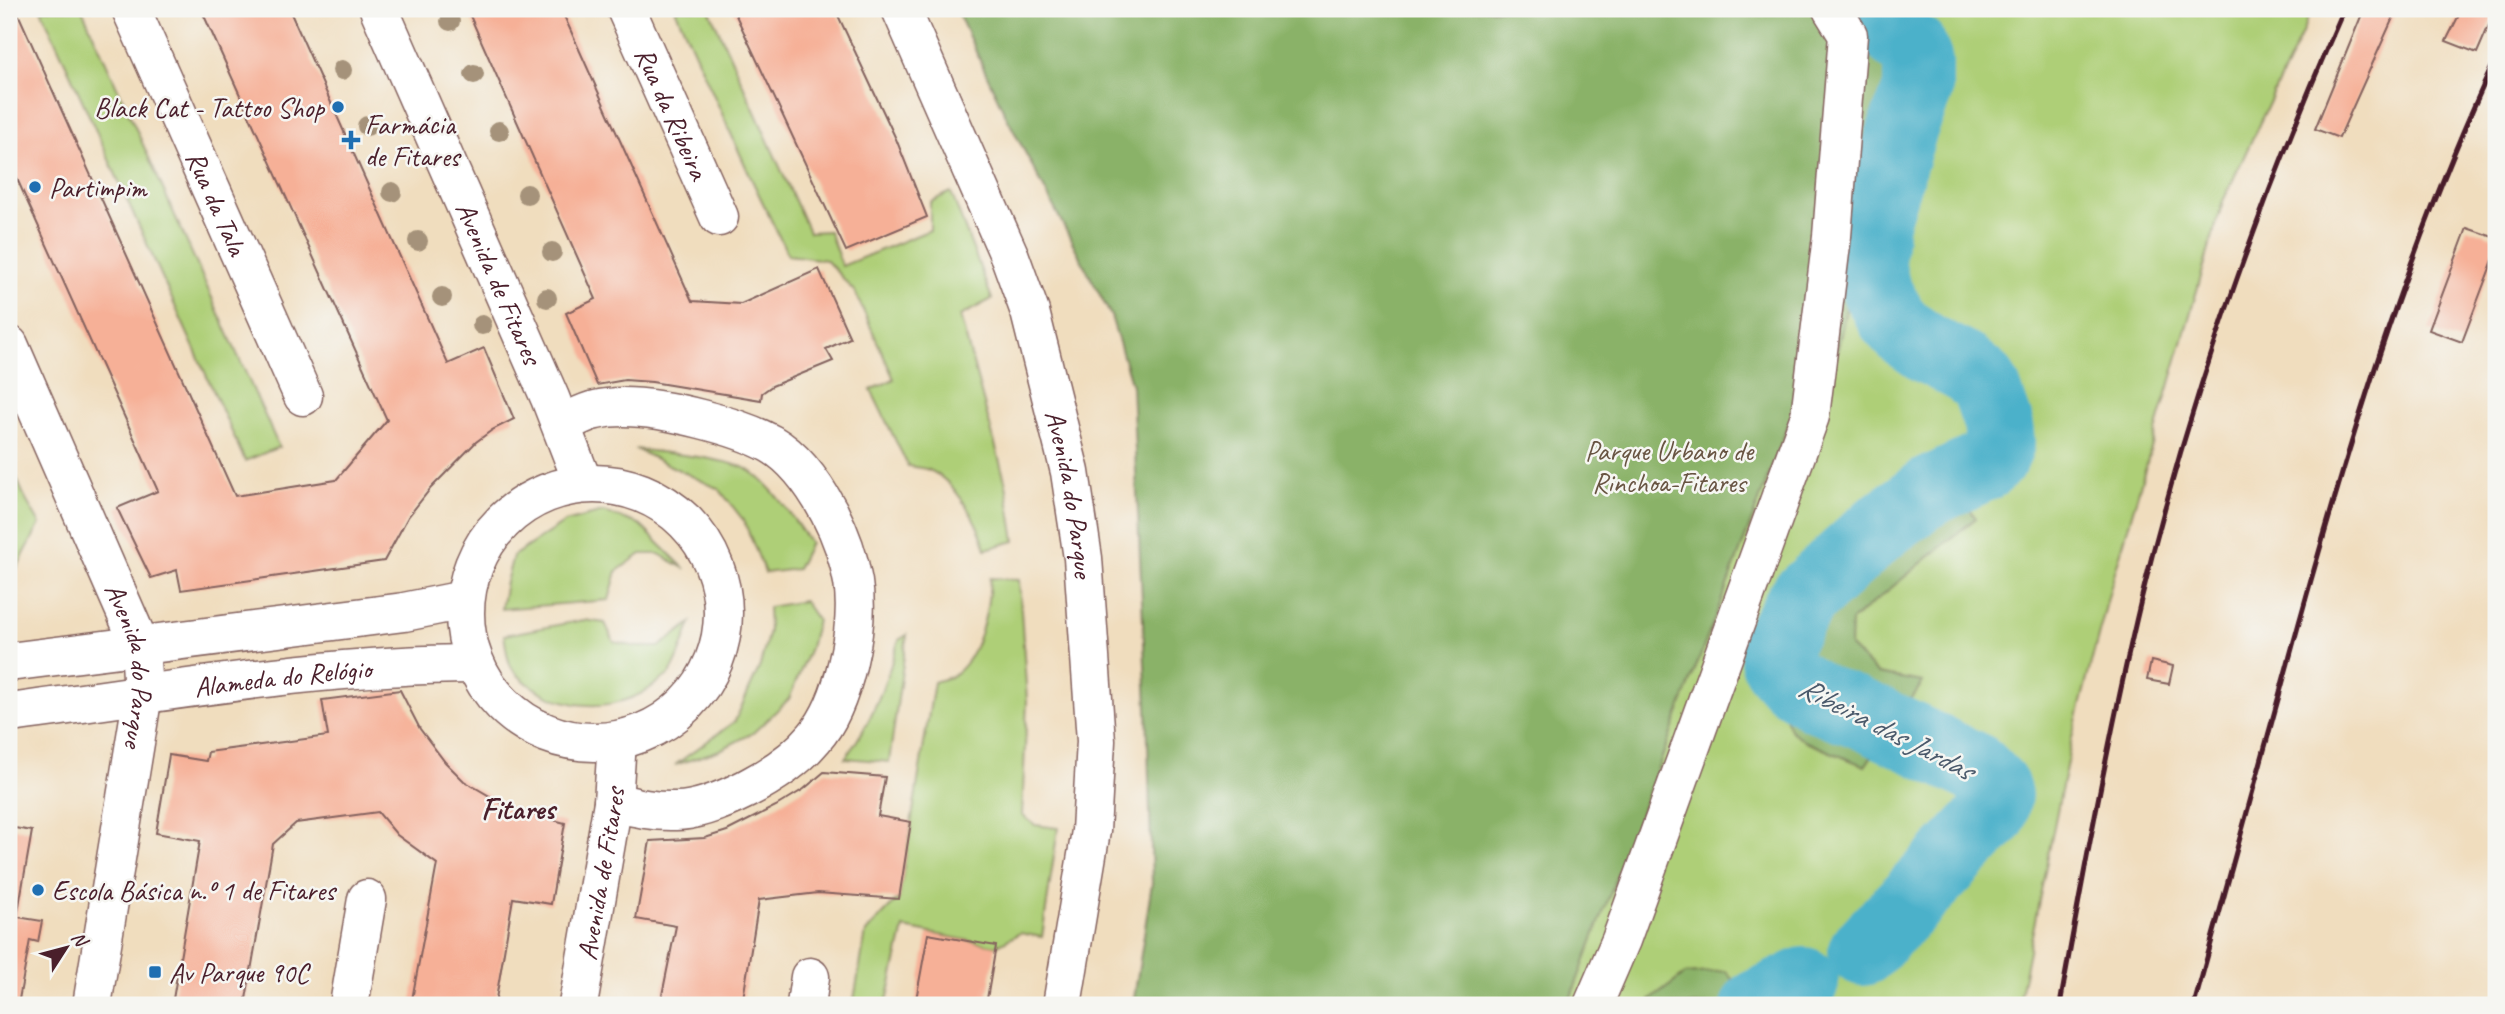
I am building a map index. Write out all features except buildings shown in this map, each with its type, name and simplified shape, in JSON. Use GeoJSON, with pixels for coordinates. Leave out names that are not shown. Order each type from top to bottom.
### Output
{"type":"FeatureCollection","features":[{"type":"Feature","properties":{"kind":"street","name":"Rua da Tala"},"geometry":{"type":"LineString","coordinates":[[131,9],[303,396]]}},
{"type":"Feature","properties":{"kind":"street","name":"Avenida de Fitares"},"geometry":{"type":"LineString","coordinates":[[379,9],[562,424],[583,483]]}},
{"type":"Feature","properties":{"kind":"street","name":"Rua da Ribeira"},"geometry":{"type":"LineString","coordinates":[[626,9],[719,217]]}},
{"type":"Feature","properties":{"kind":"street","name":"Avenida do Parque"},"geometry":{"type":"LineString","coordinates":[[901,9],[1010,257],[1030,312],[1070,471],[1083,558],[1096,741],[1091,831],[1062,1005]]}},
{"type":"Feature","properties":{"kind":"street"},"geometry":{"type":"LineString","coordinates":[[1593,1005],[1630,915],[1810,416],[1832,236],[1848,35],[1832,9]]}},
{"type":"Feature","properties":{"kind":"street","name":"Avenida do Parque"},"geometry":{"type":"LineString","coordinates":[[9,345],[140,645],[144,694],[92,1005]]}},
{"type":"Feature","properties":{"kind":"street"},"geometry":{"type":"LineString","coordinates":[[562,424],[596,410],[661,409],[727,425],[772,444],[801,468],[823,501],[839,532],[853,583],[853,636],[845,675],[832,710],[815,737],[792,760],[761,782],[735,795],[679,811],[645,810],[613,802]]}},
{"type":"Feature","properties":{"kind":"street"},"geometry":{"type":"LineString","coordinates":[[583,483],[622,486],[660,501],[691,527],[712,560],[723,599],[722,636],[709,673],[686,705],[654,728],[617,741],[582,742],[548,734],[518,718],[492,694],[475,664],[465,631],[464,600],[473,565],[491,533],[517,508],[548,491],[583,483]]}},
{"type":"Feature","properties":{"kind":"street","name":"Alameda do Relógio"},"geometry":{"type":"LineString","coordinates":[[9,662],[404,612],[464,600]]}},
{"type":"Feature","properties":{"kind":"street","name":"Alameda do Relógio"},"geometry":{"type":"LineString","coordinates":[[9,713],[246,681],[412,664],[475,664]]}},
{"type":"Feature","properties":{"kind":"street","name":"Avenida de Fitares"},"geometry":{"type":"LineString","coordinates":[[578,1005],[613,802],[617,741]]}},
{"type":"Feature","properties":{"kind":"street"},"geometry":{"type":"LineString","coordinates":[[349,1005],[367,899]]}},
{"type":"Feature","properties":{"kind":"green space"},"geometry":{"type":"Polygon","coordinates":[[[41,9],[82,9],[279,447],[245,461],[41,9]]]}},
{"type":"Feature","properties":{"kind":"green space"},"geometry":{"type":"Polygon","coordinates":[[[675,9],[709,9],[809,232],[829,231],[842,266],[930,230],[930,202],[951,192],[992,299],[960,316],[1006,484],[1015,541],[986,549],[972,516],[948,483],[929,470],[908,466],[871,390],[894,379],[855,292],[826,260],[788,255],[675,9]]]}},
{"type":"Feature","properties":{"kind":"green space"},"geometry":{"type":"Polygon","coordinates":[[[956,9],[1909,9],[1829,391],[1789,422],[1568,1005],[1133,1005],[1152,883],[1132,386],[1111,316],[1005,114],[956,9]]]}},
{"type":"Feature","properties":{"kind":"green space","name":"Parque Urbano de Rinchoa-Fitares"},"geometry":{"type":"Polygon","coordinates":[[[1025,9],[2311,9],[2223,201],[2111,586],[2072,737],[2018,1005],[1211,1005],[1218,545],[1025,9]]]}},
{"type":"Feature","properties":{"kind":"green space"},"geometry":{"type":"Polygon","coordinates":[[[635,449],[730,463],[752,472],[776,496],[810,543],[797,569],[765,573],[744,521],[719,489],[635,449]]]}},
{"type":"Feature","properties":{"kind":"green space"},"geometry":{"type":"Polygon","coordinates":[[[9,461],[40,524],[9,583],[9,461]]]}},
{"type":"Feature","properties":{"kind":"green space"},"geometry":{"type":"Polygon","coordinates":[[[1915,477],[1958,493],[1976,518],[1851,621],[1850,647],[1878,674],[1923,682],[1865,766],[1806,742],[1790,730],[1763,652],[1779,608],[1915,477]]]}},
{"type":"Feature","properties":{"kind":"green space"},"geometry":{"type":"Polygon","coordinates":[[[603,512],[639,524],[685,569],[659,554],[641,554],[617,571],[609,600],[501,609],[513,556],[565,522],[603,512]]]}},
{"type":"Feature","properties":{"kind":"green space"},"geometry":{"type":"Polygon","coordinates":[[[990,578],[1019,580],[1027,701],[1022,815],[1035,825],[1058,828],[1042,937],[1020,933],[996,946],[904,928],[886,1005],[853,1005],[866,932],[899,898],[934,682],[950,677],[960,669],[975,647],[985,618],[990,578]]]}},
{"type":"Feature","properties":{"kind":"green space"},"geometry":{"type":"Polygon","coordinates":[[[804,601],[817,620],[810,648],[789,699],[753,733],[720,750],[675,765],[735,721],[760,666],[769,631],[768,607],[804,601]]]}},
{"type":"Feature","properties":{"kind":"green space"},"geometry":{"type":"Polygon","coordinates":[[[584,620],[605,623],[614,642],[637,647],[659,647],[691,623],[669,674],[640,694],[622,701],[584,705],[564,701],[546,695],[514,671],[508,659],[504,635],[584,620]]]}},
{"type":"Feature","properties":{"kind":"green space"},"geometry":{"type":"Polygon","coordinates":[[[907,635],[889,762],[845,758],[871,716],[899,640],[907,635]]]}},
{"type":"Feature","properties":{"kind":"green space"},"geometry":{"type":"Polygon","coordinates":[[[1726,971],[1752,1005],[1644,1005],[1685,974],[1726,971]]]}},
{"type":"Feature","properties":{"kind":"waterway","name":"Ribeira das Jardas"},"geometry":{"type":"LineString","coordinates":[[1863,951],[1992,816],[1997,795],[1994,786],[1976,768],[1864,715],[1819,698],[1791,681],[1777,665],[1776,643],[1803,598],[1882,526],[1929,492],[1986,465],[1995,455],[2000,443],[1998,423],[1982,382],[1965,368],[1928,349],[1905,333],[1893,320],[1876,290],[1870,263],[1874,222],[1918,89],[1918,62],[1913,49],[1876,17],[1871,9]]}},
{"type":"Feature","properties":{"kind":"waterway","name":"Ribeira das Jardas"},"geometry":{"type":"LineString","coordinates":[[1756,1005],[1804,982]]}},
{"type":"Feature","properties":{"kind":"railway"},"geometry":{"type":"LineString","coordinates":[[2060,1005],[2118,701],[2160,524],[2229,300],[2284,153],[2344,9]]}},
{"type":"Feature","properties":{"kind":"railway"},"geometry":{"type":"LineString","coordinates":[[2194,1005],[2309,586],[2354,433],[2433,206],[2496,58]]}},
{"type":"Feature","properties":{"kind":"place","name":"Black Cat - Tattoo Shop"},"geometry":{"type":"Point","coordinates":[338,107]}},
{"type":"Feature","properties":{"kind":"place","name":"Farmácia de Fitares"},"geometry":{"type":"Point","coordinates":[351,140]}},
{"type":"Feature","properties":{"kind":"place","name":"Partimpim"},"geometry":{"type":"Point","coordinates":[35,187]}},
{"type":"Feature","properties":{"kind":"place","name":"Escola Básica n.º 1 de Fitares"},"geometry":{"type":"Point","coordinates":[38,890]}},
{"type":"Feature","properties":{"kind":"place","name":"Av Parque 90C"},"geometry":{"type":"Point","coordinates":[155,972]}},
{"type":"Feature","properties":{"kind":"district","name":"Fitares"},"geometry":{"type":"Point","coordinates":[518,809]}}]}
